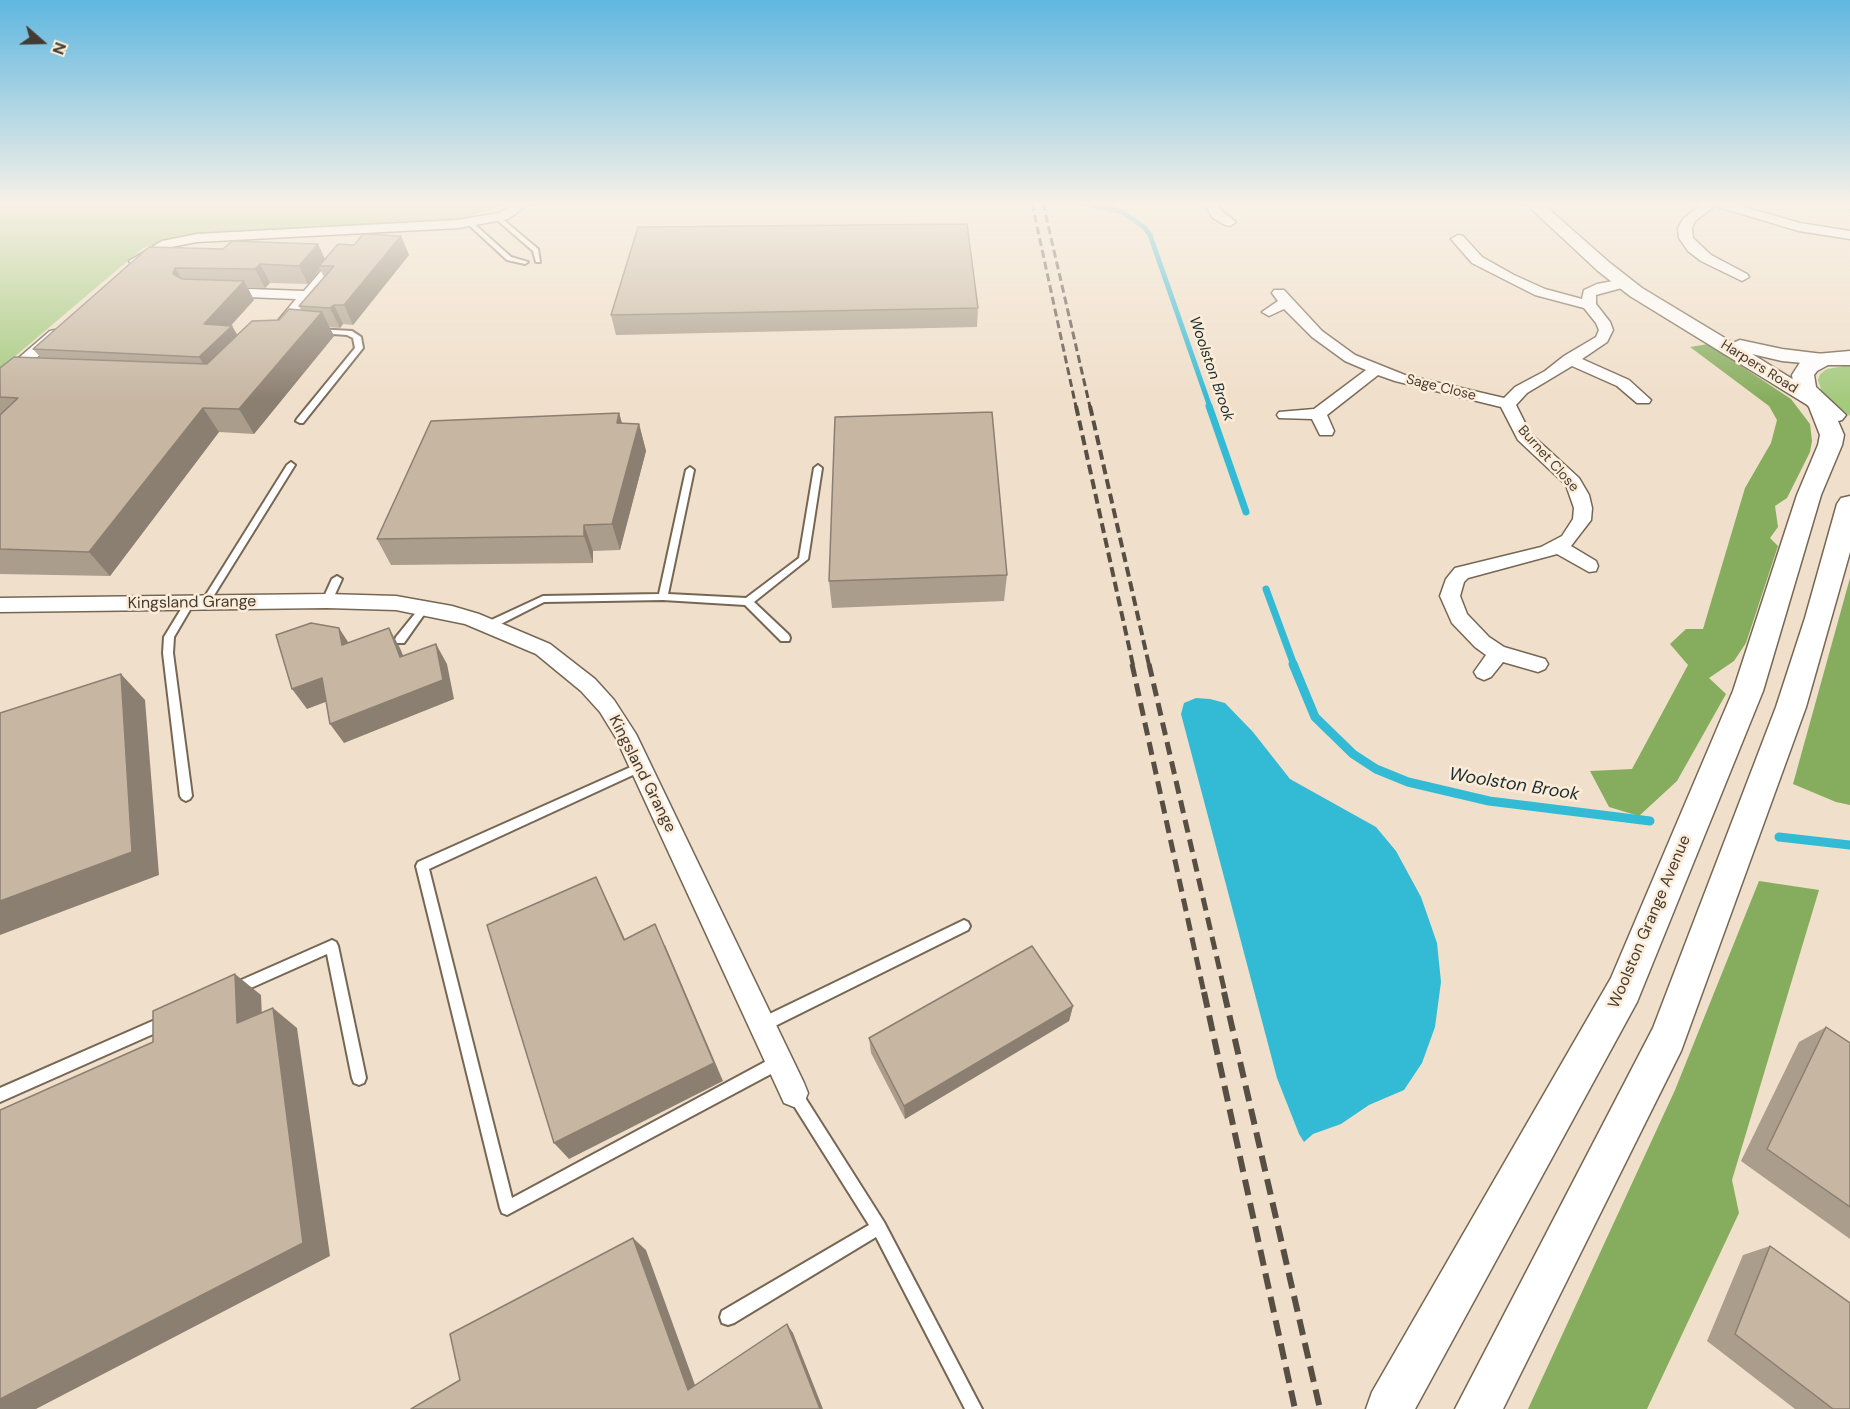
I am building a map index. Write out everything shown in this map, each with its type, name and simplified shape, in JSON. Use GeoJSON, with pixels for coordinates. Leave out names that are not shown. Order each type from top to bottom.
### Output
{"type":"FeatureCollection","features":[{"type":"Feature","properties":{"kind":"main road","name":"Woolston Grange Avenue"},"geometry":{"type":"LineString","coordinates":[[1389,1409],[1624,990],[1748,691],[1809,495],[1830,445],[1832,435],[1818,403],[1805,388],[1803,375],[1809,366],[1839,357]]}},
{"type":"Feature","properties":{"kind":"main road"},"geometry":{"type":"LineString","coordinates":[[1818,403],[1850,424]]}},
{"type":"Feature","properties":{"kind":"main road"},"geometry":{"type":"LineString","coordinates":[[1478,1409],[1668,1038],[1791,707],[1819,618],[1850,504]]}},
{"type":"Feature","properties":{"kind":"street"},"geometry":{"type":"LineString","coordinates":[[122,273],[127,269]]}},
{"type":"Feature","properties":{"kind":"street"},"geometry":{"type":"LineString","coordinates":[[264,338],[287,328],[308,295],[331,269]]}},
{"type":"Feature","properties":{"kind":"street"},"geometry":{"type":"LineString","coordinates":[[1493,269],[1540,292],[1589,304]]}},
{"type":"Feature","properties":{"kind":"street","name":"Harpers Road"},"geometry":{"type":"LineString","coordinates":[[1607,269],[1624,284],[1818,403]]}},
{"type":"Feature","properties":{"kind":"street"},"geometry":{"type":"LineString","coordinates":[[1725,269],[1743,279]]}},
{"type":"Feature","properties":{"kind":"street"},"geometry":{"type":"LineString","coordinates":[[1508,404],[1521,390],[1550,374],[1569,359],[1602,339],[1606,330],[1603,322],[1589,304],[1589,293],[1594,289],[1624,284]]}},
{"type":"Feature","properties":{"kind":"street"},"geometry":{"type":"LineString","coordinates":[[204,291],[308,295]]}},
{"type":"Feature","properties":{"kind":"street","name":"Sage Close"},"geometry":{"type":"LineString","coordinates":[[1269,312],[1283,297],[1317,334],[1339,351],[1376,369],[1425,385],[1508,404]]}},
{"type":"Feature","properties":{"kind":"street"},"geometry":{"type":"LineString","coordinates":[[5,378],[62,327]]}},
{"type":"Feature","properties":{"kind":"street","name":"Harpers Road"},"geometry":{"type":"LineString","coordinates":[[1702,331],[1751,349],[1839,357]]}},
{"type":"Feature","properties":{"kind":"street"},"geometry":{"type":"LineString","coordinates":[[1569,359],[1629,381],[1643,400]]}},
{"type":"Feature","properties":{"kind":"street"},"geometry":{"type":"LineString","coordinates":[[1285,415],[1318,414],[1376,369]]}},
{"type":"Feature","properties":{"kind":"street"},"geometry":{"type":"LineString","coordinates":[[5,378],[33,374]]}},
{"type":"Feature","properties":{"kind":"street","name":"Burnet Close"},"geometry":{"type":"LineString","coordinates":[[1508,404],[1524,436],[1559,467],[1580,495],[1583,508],[1582,520],[1575,532],[1559,547],[1521,560],[1462,573],[1455,579],[1450,596],[1459,618],[1482,642],[1498,653],[1538,664]]}},
{"type":"Feature","properties":{"kind":"street"},"geometry":{"type":"LineString","coordinates":[[1318,414],[1326,431]]}},
{"type":"Feature","properties":{"kind":"street"},"geometry":{"type":"LineString","coordinates":[[1559,547],[1589,566]]}},
{"type":"Feature","properties":{"kind":"street","name":"Kingsland Grange"},"geometry":{"type":"LineString","coordinates":[[0,605],[327,601],[396,603],[452,613],[490,625],[543,649],[588,685],[607,706],[642,766],[794,1093]]}},
{"type":"Feature","properties":{"kind":"street"},"geometry":{"type":"LineString","coordinates":[[1484,672],[1498,653]]}},
{"type":"Feature","properties":{"kind":"lane"},"geometry":{"type":"LineString","coordinates":[[300,421],[359,348],[357,337],[349,333],[304,329]]}},
{"type":"Feature","properties":{"kind":"lane"},"geometry":{"type":"LineString","coordinates":[[186,796],[168,652],[169,637],[197,603],[291,465]]}},
{"type":"Feature","properties":{"kind":"lane"},"geometry":{"type":"LineString","coordinates":[[748,602],[803,559],[818,468]]}},
{"type":"Feature","properties":{"kind":"lane"},"geometry":{"type":"LineString","coordinates":[[663,597],[690,470]]}},
{"type":"Feature","properties":{"kind":"lane"},"geometry":{"type":"LineString","coordinates":[[327,601],[337,579]]}},
{"type":"Feature","properties":{"kind":"lane"},"geometry":{"type":"LineString","coordinates":[[490,625],[543,599],[663,597],[748,602],[785,638]]}},
{"type":"Feature","properties":{"kind":"lane"},"geometry":{"type":"LineString","coordinates":[[400,640],[425,608]]}},
{"type":"Feature","properties":{"kind":"lane"},"geometry":{"type":"LineString","coordinates":[[642,766],[422,866],[507,1208],[780,1061]]}},
{"type":"Feature","properties":{"kind":"lane"},"geometry":{"type":"LineString","coordinates":[[762,1025],[964,926]]}},
{"type":"Feature","properties":{"kind":"lane"},"geometry":{"type":"LineString","coordinates":[[225,994],[332,946],[359,1078]]}},
{"type":"Feature","properties":{"kind":"lane"},"geometry":{"type":"LineString","coordinates":[[0,1095],[171,1018]]}},
{"type":"Feature","properties":{"kind":"lane"},"geometry":{"type":"LineString","coordinates":[[794,1093],[879,1227],[974,1409]]}},
{"type":"Feature","properties":{"kind":"lane"},"geometry":{"type":"LineString","coordinates":[[728,1317],[879,1227]]}},
{"type":"Feature","properties":{"kind":"green space"},"geometry":{"type":"Polygon","coordinates":[[[0,269],[118,269],[0,369],[0,269]]]}},
{"type":"Feature","properties":{"kind":"green space"},"geometry":{"type":"Polygon","coordinates":[[[1708,344],[1791,399],[1810,424],[1812,441],[1810,452],[1787,498],[1775,506],[1778,527],[1770,538],[1778,546],[1746,643],[1734,661],[1709,678],[1726,694],[1677,781],[1639,816],[1609,807],[1590,771],[1632,769],[1688,665],[1670,644],[1686,629],[1703,629],[1745,488],[1771,443],[1777,420],[1769,406],[1690,347],[1708,344]]]}},
{"type":"Feature","properties":{"kind":"green space"},"geometry":{"type":"Polygon","coordinates":[[[1850,365],[1850,416],[1823,395],[1818,380],[1820,374],[1827,369],[1850,365]]]}},
{"type":"Feature","properties":{"kind":"green space"},"geometry":{"type":"Polygon","coordinates":[[[1850,578],[1850,805],[1836,802],[1793,784],[1850,578]]]}},
{"type":"Feature","properties":{"kind":"green space"},"geometry":{"type":"Polygon","coordinates":[[[1759,881],[1819,890],[1732,1180],[1739,1213],[1647,1409],[1528,1409],[1675,1090],[1759,881]]]}},
{"type":"Feature","properties":{"kind":"water"},"geometry":{"type":"Polygon","coordinates":[[[1196,698],[1225,703],[1253,732],[1290,779],[1376,827],[1396,851],[1421,897],[1437,943],[1441,982],[1435,1027],[1422,1063],[1404,1090],[1369,1105],[1341,1124],[1313,1134],[1304,1142],[1277,1078],[1181,714],[1184,703],[1196,698]]]}},
{"type":"Feature","properties":{"kind":"building"},"geometry":{"type":"Polygon","coordinates":[[[124,269],[175,269],[173,274],[182,279],[244,281],[204,324],[232,326],[199,357],[33,349],[124,269]]]}},
{"type":"Feature","properties":{"kind":"building"},"geometry":{"type":"Polygon","coordinates":[[[332,269],[374,269],[344,305],[334,305],[330,308],[299,306],[332,269]]]}},
{"type":"Feature","properties":{"kind":"building"},"geometry":{"type":"Polygon","coordinates":[[[625,269],[973,269],[978,308],[611,315],[625,269]]]}},
{"type":"Feature","properties":{"kind":"building"},"geometry":{"type":"Polygon","coordinates":[[[289,309],[322,312],[239,409],[203,408],[89,552],[0,549],[0,415],[18,398],[0,397],[0,368],[14,357],[207,364],[252,321],[279,320],[289,309]]]}},
{"type":"Feature","properties":{"kind":"building"},"geometry":{"type":"Polygon","coordinates":[[[992,412],[1007,575],[829,581],[835,417],[992,412]]]}},
{"type":"Feature","properties":{"kind":"building"},"geometry":{"type":"Polygon","coordinates":[[[619,413],[617,423],[639,424],[612,524],[584,525],[584,536],[377,539],[431,421],[619,413]]]}},
{"type":"Feature","properties":{"kind":"building"},"geometry":{"type":"Polygon","coordinates":[[[311,623],[339,628],[342,645],[389,628],[400,657],[436,644],[443,680],[330,724],[322,678],[292,689],[276,635],[311,623]]]}},
{"type":"Feature","properties":{"kind":"building"},"geometry":{"type":"Polygon","coordinates":[[[121,674],[132,852],[0,901],[0,713],[121,674]]]}},
{"type":"Feature","properties":{"kind":"building"},"geometry":{"type":"Polygon","coordinates":[[[596,877],[624,940],[655,924],[714,1063],[554,1143],[487,925],[596,877]]]}},
{"type":"Feature","properties":{"kind":"building"},"geometry":{"type":"Polygon","coordinates":[[[1032,946],[1073,1006],[904,1106],[869,1038],[1032,946]]]}},
{"type":"Feature","properties":{"kind":"building"},"geometry":{"type":"Polygon","coordinates":[[[235,974],[237,1023],[273,1008],[303,1243],[0,1399],[0,1110],[153,1042],[153,1011],[235,974]]]}},
{"type":"Feature","properties":{"kind":"building"},"geometry":{"type":"Polygon","coordinates":[[[1826,1027],[1850,1043],[1850,1207],[1767,1149],[1826,1027]]]}},
{"type":"Feature","properties":{"kind":"building"},"geometry":{"type":"Polygon","coordinates":[[[633,1238],[688,1390],[787,1324],[820,1409],[411,1409],[460,1380],[450,1334],[633,1238]]]}},
{"type":"Feature","properties":{"kind":"building"},"geometry":{"type":"Polygon","coordinates":[[[1770,1246],[1850,1303],[1850,1409],[1833,1409],[1735,1334],[1770,1246]]]}},
{"type":"Feature","properties":{"kind":"waterway","name":"Woolston Brook"},"geometry":{"type":"LineString","coordinates":[[1162,269],[1210,407]]}},
{"type":"Feature","properties":{"kind":"waterway","name":"Woolston Brook"},"geometry":{"type":"LineString","coordinates":[[1209,406],[1246,512]]}},
{"type":"Feature","properties":{"kind":"waterway","name":"Woolston Brook"},"geometry":{"type":"LineString","coordinates":[[1266,589],[1294,665]]}},
{"type":"Feature","properties":{"kind":"waterway","name":"Woolston Brook"},"geometry":{"type":"LineString","coordinates":[[1293,664],[1315,717],[1353,754],[1376,769],[1408,782],[1489,801],[1650,821]]}},
{"type":"Feature","properties":{"kind":"waterway","name":"Woolston Brook"},"geometry":{"type":"LineString","coordinates":[[1779,837],[1850,845]]}},
{"type":"Feature","properties":{"kind":"railway"},"geometry":{"type":"LineString","coordinates":[[1046,269],[1076,407]]}},
{"type":"Feature","properties":{"kind":"railway"},"geometry":{"type":"LineString","coordinates":[[1058,269],[1090,407]]}},
{"type":"Feature","properties":{"kind":"railway"},"geometry":{"type":"LineString","coordinates":[[1076,406],[1133,665]]}},
{"type":"Feature","properties":{"kind":"railway"},"geometry":{"type":"LineString","coordinates":[[1090,406],[1149,665]]}},
{"type":"Feature","properties":{"kind":"railway"},"geometry":{"type":"LineString","coordinates":[[1132,664],[1204,993]]}},
{"type":"Feature","properties":{"kind":"railway"},"geometry":{"type":"LineString","coordinates":[[1149,664],[1225,993]]}},
{"type":"Feature","properties":{"kind":"railway"},"geometry":{"type":"LineString","coordinates":[[1204,992],[1295,1409]]}},
{"type":"Feature","properties":{"kind":"railway"},"geometry":{"type":"LineString","coordinates":[[1224,992],[1320,1409]]}}]}
